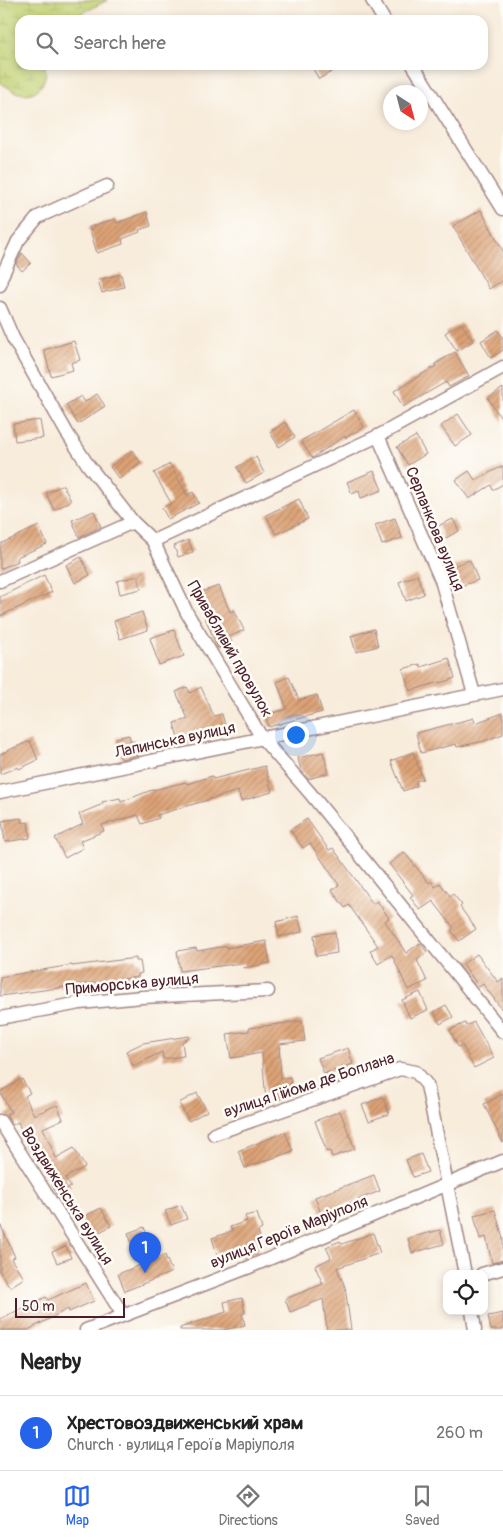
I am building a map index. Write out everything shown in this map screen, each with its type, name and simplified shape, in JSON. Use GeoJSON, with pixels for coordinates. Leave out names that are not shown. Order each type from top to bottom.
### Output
{"type":"FeatureCollection","features":[{"type":"Feature","properties":{"kind":"street"},"geometry":{"type":"LineString","coordinates":[[372,0],[381,15]]}},
{"type":"Feature","properties":{"kind":"street"},"geometry":{"type":"LineString","coordinates":[[416,70],[503,209]]}},
{"type":"Feature","properties":{"kind":"street"},"geometry":{"type":"LineString","coordinates":[[0,285],[3,272],[18,241],[38,217],[107,186]]}},
{"type":"Feature","properties":{"kind":"street","name":"Привабливий провулок"},"geometry":{"type":"LineString","coordinates":[[0,308],[25,361],[88,465],[133,522],[153,541],[187,613],[262,738],[310,793],[503,1032]]}},
{"type":"Feature","properties":{"kind":"street"},"geometry":{"type":"LineString","coordinates":[[153,541],[378,436],[503,367]]}},
{"type":"Feature","properties":{"kind":"street","name":"Серпанкова вулиця"},"geometry":{"type":"LineString","coordinates":[[378,436],[441,580],[474,694]]}},
{"type":"Feature","properties":{"kind":"street"},"geometry":{"type":"LineString","coordinates":[[0,582],[133,522]]}},
{"type":"Feature","properties":{"kind":"street","name":"Лапинська вулиця"},"geometry":{"type":"LineString","coordinates":[[0,792],[503,689]]}},
{"type":"Feature","properties":{"kind":"street","name":"Приморська вулиця"},"geometry":{"type":"LineString","coordinates":[[0,1018],[80,1003],[142,997],[268,991]]}},
{"type":"Feature","properties":{"kind":"street","name":"вулиця Гійома де Боплана"},"geometry":{"type":"LineString","coordinates":[[214,1134],[400,1069],[416,1072],[427,1086],[465,1270]]}},
{"type":"Feature","properties":{"kind":"street","name":"Воздвиженська вулиця"},"geometry":{"type":"LineString","coordinates":[[0,1121],[123,1315]]}},
{"type":"Feature","properties":{"kind":"street","name":"вулиця Героїв Маріуполя"},"geometry":{"type":"LineString","coordinates":[[86,1330],[247,1268],[503,1161]]}},
{"type":"Feature","properties":{"kind":"street"},"geometry":{"type":"LineString","coordinates":[[488,1272],[503,1268]]}},
{"type":"Feature","properties":{"kind":"street"},"geometry":{"type":"LineString","coordinates":[[473,1315],[475,1330]]}},
{"type":"Feature","properties":{"kind":"green space"},"geometry":{"type":"Polygon","coordinates":[[[0,0],[108,0],[78,15],[15,15],[15,70],[46,70],[44,80],[36,91],[26,94],[16,92],[0,83],[0,0]]]}},
{"type":"Feature","properties":{"kind":"building"},"geometry":{"type":"Polygon","coordinates":[[[314,70],[334,70],[319,79],[314,70]]]}},
{"type":"Feature","properties":{"kind":"building"},"geometry":{"type":"Polygon","coordinates":[[[481,210],[503,251],[503,280],[489,289],[453,226],[481,210]]]}},
{"type":"Feature","properties":{"kind":"building"},"geometry":{"type":"Polygon","coordinates":[[[147,212],[151,226],[122,239],[123,244],[97,253],[89,227],[115,219],[117,223],[147,212]]]}},
{"type":"Feature","properties":{"kind":"building"},"geometry":{"type":"Polygon","coordinates":[[[22,253],[31,263],[22,271],[16,264],[22,253]]]}},
{"type":"Feature","properties":{"kind":"building"},"geometry":{"type":"Polygon","coordinates":[[[121,274],[124,287],[102,293],[98,280],[121,274]]]}},
{"type":"Feature","properties":{"kind":"building"},"geometry":{"type":"Polygon","coordinates":[[[461,323],[473,341],[457,351],[445,333],[461,323]]]}},
{"type":"Feature","properties":{"kind":"building"},"geometry":{"type":"Polygon","coordinates":[[[498,330],[503,338],[503,350],[491,358],[481,341],[498,330]]]}},
{"type":"Feature","properties":{"kind":"building"},"geometry":{"type":"Polygon","coordinates":[[[74,341],[80,360],[71,363],[73,370],[51,376],[44,350],[74,341]]]}},
{"type":"Feature","properties":{"kind":"building"},"geometry":{"type":"Polygon","coordinates":[[[455,352],[469,376],[449,387],[446,382],[403,407],[394,391],[436,366],[435,364],[455,352]]]}},
{"type":"Feature","properties":{"kind":"building"},"geometry":{"type":"Polygon","coordinates":[[[503,388],[503,422],[488,398],[503,388]]]}},
{"type":"Feature","properties":{"kind":"building"},"geometry":{"type":"Polygon","coordinates":[[[97,394],[105,406],[78,424],[66,405],[81,396],[85,402],[97,394]]]}},
{"type":"Feature","properties":{"kind":"building"},"geometry":{"type":"Polygon","coordinates":[[[354,410],[364,427],[345,438],[345,436],[312,458],[301,441],[354,410]]]}},
{"type":"Feature","properties":{"kind":"building"},"geometry":{"type":"Polygon","coordinates":[[[458,414],[472,435],[455,446],[441,426],[458,414]]]}},
{"type":"Feature","properties":{"kind":"building"},"geometry":{"type":"Polygon","coordinates":[[[40,420],[43,438],[15,441],[13,424],[40,420]]]}},
{"type":"Feature","properties":{"kind":"building"},"geometry":{"type":"Polygon","coordinates":[[[285,422],[295,437],[279,447],[270,432],[285,422]]]}},
{"type":"Feature","properties":{"kind":"building"},"geometry":{"type":"Polygon","coordinates":[[[416,436],[426,454],[408,465],[397,447],[416,436]]]}},
{"type":"Feature","properties":{"kind":"building"},"geometry":{"type":"Polygon","coordinates":[[[132,450],[141,463],[119,479],[110,467],[132,450]]]}},
{"type":"Feature","properties":{"kind":"building"},"geometry":{"type":"Polygon","coordinates":[[[256,457],[264,473],[246,483],[237,467],[256,457]]]}},
{"type":"Feature","properties":{"kind":"building"},"geometry":{"type":"Polygon","coordinates":[[[170,464],[187,495],[193,492],[199,503],[168,519],[162,508],[171,503],[154,473],[170,464]]]}},
{"type":"Feature","properties":{"kind":"building"},"geometry":{"type":"Polygon","coordinates":[[[503,466],[503,484],[493,490],[491,485],[469,499],[456,480],[469,471],[475,480],[503,466]]]}},
{"type":"Feature","properties":{"kind":"building"},"geometry":{"type":"Polygon","coordinates":[[[374,471],[382,490],[361,498],[359,491],[352,494],[347,482],[374,471]]]}},
{"type":"Feature","properties":{"kind":"building"},"geometry":{"type":"Polygon","coordinates":[[[63,485],[71,501],[54,510],[46,493],[63,485]]]}},
{"type":"Feature","properties":{"kind":"building"},"geometry":{"type":"Polygon","coordinates":[[[299,499],[308,519],[276,534],[266,515],[299,499]]]}},
{"type":"Feature","properties":{"kind":"building"},"geometry":{"type":"Polygon","coordinates":[[[94,511],[101,527],[79,537],[72,520],[94,511]]]}},
{"type":"Feature","properties":{"kind":"building"},"geometry":{"type":"Polygon","coordinates":[[[395,518],[402,538],[382,545],[375,525],[395,518]]]}},
{"type":"Feature","properties":{"kind":"building"},"geometry":{"type":"Polygon","coordinates":[[[453,519],[459,531],[444,539],[438,526],[453,519]]]}},
{"type":"Feature","properties":{"kind":"building"},"geometry":{"type":"Polygon","coordinates":[[[39,526],[47,544],[17,557],[18,561],[0,569],[0,544],[39,526]]]}},
{"type":"Feature","properties":{"kind":"building"},"geometry":{"type":"Polygon","coordinates":[[[188,540],[193,552],[178,557],[174,546],[188,540]]]}},
{"type":"Feature","properties":{"kind":"building"},"geometry":{"type":"Polygon","coordinates":[[[81,557],[90,575],[75,583],[66,565],[81,557]]]}},
{"type":"Feature","properties":{"kind":"building"},"geometry":{"type":"Polygon","coordinates":[[[470,560],[478,580],[461,586],[453,566],[470,560]]]}},
{"type":"Feature","properties":{"kind":"building"},"geometry":{"type":"Polygon","coordinates":[[[44,575],[52,592],[0,616],[0,597],[44,575]]]}},
{"type":"Feature","properties":{"kind":"building"},"geometry":{"type":"Polygon","coordinates":[[[417,575],[424,594],[406,601],[399,582],[417,575]]]}},
{"type":"Feature","properties":{"kind":"building"},"geometry":{"type":"Polygon","coordinates":[[[138,576],[141,589],[120,594],[117,581],[138,576]]]}},
{"type":"Feature","properties":{"kind":"building"},"geometry":{"type":"Polygon","coordinates":[[[219,586],[230,612],[234,610],[244,630],[229,637],[232,642],[218,648],[195,594],[219,586]]]}},
{"type":"Feature","properties":{"kind":"building"},"geometry":{"type":"Polygon","coordinates":[[[142,612],[148,630],[120,639],[114,621],[142,612]]]}},
{"type":"Feature","properties":{"kind":"building"},"geometry":{"type":"Polygon","coordinates":[[[374,629],[378,646],[356,652],[351,636],[374,629]]]}},
{"type":"Feature","properties":{"kind":"building"},"geometry":{"type":"Polygon","coordinates":[[[174,630],[184,656],[159,665],[150,638],[174,630]]]}},
{"type":"Feature","properties":{"kind":"building"},"geometry":{"type":"Polygon","coordinates":[[[449,658],[455,678],[410,691],[403,669],[420,664],[421,667],[449,658]]]}},
{"type":"Feature","properties":{"kind":"building"},"geometry":{"type":"Polygon","coordinates":[[[289,677],[299,700],[317,695],[322,712],[269,727],[265,715],[287,709],[277,682],[289,677]]]}},
{"type":"Feature","properties":{"kind":"building"},"geometry":{"type":"Polygon","coordinates":[[[187,687],[190,693],[201,687],[214,716],[222,714],[227,733],[180,745],[174,723],[188,719],[176,692],[187,687]]]}},
{"type":"Feature","properties":{"kind":"building"},"geometry":{"type":"Polygon","coordinates":[[[503,713],[503,734],[484,741],[457,747],[456,744],[421,753],[416,733],[474,718],[475,723],[503,713]]]}},
{"type":"Feature","properties":{"kind":"building"},"geometry":{"type":"Polygon","coordinates":[[[129,735],[131,742],[135,741],[138,755],[121,759],[116,738],[129,735]]]}},
{"type":"Feature","properties":{"kind":"building"},"geometry":{"type":"Polygon","coordinates":[[[30,741],[38,760],[19,769],[18,767],[0,774],[0,754],[30,741]]]}},
{"type":"Feature","properties":{"kind":"building"},"geometry":{"type":"Polygon","coordinates":[[[323,752],[329,773],[308,779],[301,770],[298,758],[323,752]]]}},
{"type":"Feature","properties":{"kind":"building"},"geometry":{"type":"Polygon","coordinates":[[[413,752],[423,779],[416,781],[417,786],[403,791],[391,761],[413,752]]]}},
{"type":"Feature","properties":{"kind":"building"},"geometry":{"type":"Polygon","coordinates":[[[265,766],[272,792],[241,801],[238,791],[157,815],[159,818],[142,824],[138,815],[102,825],[104,831],[80,841],[83,848],[65,858],[55,838],[83,824],[79,814],[103,804],[102,802],[120,798],[121,802],[149,791],[186,782],[187,784],[212,776],[213,779],[265,766]]]}},
{"type":"Feature","properties":{"kind":"building"},"geometry":{"type":"Polygon","coordinates":[[[21,818],[22,823],[28,822],[30,838],[5,842],[2,821],[21,818]]]}},
{"type":"Feature","properties":{"kind":"building"},"geometry":{"type":"Polygon","coordinates":[[[307,819],[329,850],[333,848],[373,904],[377,901],[389,918],[385,921],[406,953],[420,943],[427,952],[417,960],[427,981],[408,990],[392,955],[378,964],[370,951],[378,946],[349,905],[345,908],[332,890],[339,885],[310,843],[303,848],[290,830],[307,819]]]}},
{"type":"Feature","properties":{"kind":"building"},"geometry":{"type":"Polygon","coordinates":[[[404,852],[429,883],[431,881],[435,887],[440,883],[450,896],[453,894],[476,929],[459,941],[451,930],[454,928],[433,901],[420,910],[410,897],[413,895],[389,864],[404,852]]]}},
{"type":"Feature","properties":{"kind":"building"},"geometry":{"type":"Polygon","coordinates":[[[298,916],[302,932],[279,937],[276,922],[298,916]]]}},
{"type":"Feature","properties":{"kind":"building"},"geometry":{"type":"Polygon","coordinates":[[[335,932],[337,953],[316,956],[314,935],[335,932]]]}},
{"type":"Feature","properties":{"kind":"building"},"geometry":{"type":"Polygon","coordinates":[[[266,941],[270,963],[244,968],[243,963],[180,971],[177,951],[196,948],[197,951],[227,946],[227,948],[266,941]]]}},
{"type":"Feature","properties":{"kind":"building"},"geometry":{"type":"Polygon","coordinates":[[[477,954],[498,982],[503,978],[503,1011],[483,984],[479,987],[463,964],[477,954]]]}},
{"type":"Feature","properties":{"kind":"building"},"geometry":{"type":"Polygon","coordinates":[[[136,958],[136,961],[140,961],[142,973],[138,974],[138,977],[0,996],[0,977],[72,965],[136,958]]]}},
{"type":"Feature","properties":{"kind":"building"},"geometry":{"type":"Polygon","coordinates":[[[420,992],[428,1010],[410,1018],[402,1000],[420,992]]]}},
{"type":"Feature","properties":{"kind":"building"},"geometry":{"type":"Polygon","coordinates":[[[446,1005],[453,1017],[440,1024],[434,1012],[446,1005]]]}},
{"type":"Feature","properties":{"kind":"building"},"geometry":{"type":"Polygon","coordinates":[[[302,1021],[305,1041],[279,1044],[281,1079],[290,1077],[293,1095],[266,1101],[262,1053],[231,1058],[227,1034],[249,1031],[249,1028],[302,1021]]]}},
{"type":"Feature","properties":{"kind":"building"},"geometry":{"type":"Polygon","coordinates":[[[474,1022],[494,1058],[474,1068],[462,1045],[458,1047],[450,1030],[465,1023],[466,1026],[474,1022]]]}},
{"type":"Feature","properties":{"kind":"building"},"geometry":{"type":"Polygon","coordinates":[[[189,1036],[189,1038],[182,1042],[184,1056],[163,1059],[162,1052],[133,1066],[126,1051],[143,1043],[189,1036]]]}},
{"type":"Feature","properties":{"kind":"building"},"geometry":{"type":"Polygon","coordinates":[[[348,1048],[353,1064],[324,1074],[318,1058],[348,1048]]]}},
{"type":"Feature","properties":{"kind":"building"},"geometry":{"type":"Polygon","coordinates":[[[22,1079],[30,1093],[25,1096],[34,1115],[57,1105],[63,1119],[43,1128],[56,1158],[74,1148],[85,1167],[65,1178],[71,1187],[57,1195],[52,1185],[57,1182],[38,1148],[30,1151],[18,1122],[12,1125],[6,1114],[11,1112],[0,1092],[22,1079]]]}},
{"type":"Feature","properties":{"kind":"building"},"geometry":{"type":"Polygon","coordinates":[[[197,1093],[207,1111],[189,1121],[179,1103],[197,1093]]]}},
{"type":"Feature","properties":{"kind":"building"},"geometry":{"type":"Polygon","coordinates":[[[503,1094],[503,1143],[484,1104],[503,1094]]]}},
{"type":"Feature","properties":{"kind":"building"},"geometry":{"type":"Polygon","coordinates":[[[383,1097],[389,1114],[369,1121],[362,1105],[383,1097]]]}},
{"type":"Feature","properties":{"kind":"building"},"geometry":{"type":"Polygon","coordinates":[[[340,1111],[355,1149],[332,1157],[330,1151],[327,1152],[315,1121],[340,1111]]]}},
{"type":"Feature","properties":{"kind":"building"},"geometry":{"type":"Polygon","coordinates":[[[285,1132],[293,1151],[245,1168],[238,1151],[285,1132]]]}},
{"type":"Feature","properties":{"kind":"building"},"geometry":{"type":"Polygon","coordinates":[[[421,1154],[428,1172],[413,1177],[406,1160],[421,1154]]]}},
{"type":"Feature","properties":{"kind":"building"},"geometry":{"type":"Polygon","coordinates":[[[374,1175],[380,1191],[321,1214],[315,1197],[374,1175]]]}},
{"type":"Feature","properties":{"kind":"building"},"geometry":{"type":"Polygon","coordinates":[[[181,1205],[187,1219],[171,1225],[165,1211],[181,1205]]]}},
{"type":"Feature","properties":{"kind":"building"},"geometry":{"type":"Polygon","coordinates":[[[101,1208],[111,1226],[90,1237],[81,1218],[101,1208]]]}},
{"type":"Feature","properties":{"kind":"building"},"geometry":{"type":"Polygon","coordinates":[[[495,1210],[503,1238],[503,1260],[492,1263],[486,1237],[480,1239],[474,1215],[495,1210]]]}},
{"type":"Feature","properties":{"kind":"building"},"geometry":{"type":"Polygon","coordinates":[[[257,1213],[262,1229],[258,1231],[260,1237],[254,1239],[258,1252],[241,1258],[238,1251],[218,1258],[212,1238],[232,1231],[230,1227],[247,1221],[245,1216],[257,1213]]]}},
{"type":"Feature","properties":{"kind":"building"},"geometry":{"type":"Polygon","coordinates":[[[0,1224],[15,1257],[11,1259],[24,1278],[10,1287],[0,1272],[0,1224]]]}},
{"type":"Feature","properties":{"kind":"building"},"geometry":{"type":"Polygon","coordinates":[[[144,1227],[148,1238],[132,1244],[128,1233],[144,1227]]]}},
{"type":"Feature","properties":{"kind":"building"},"geometry":{"type":"Polygon","coordinates":[[[440,1230],[444,1244],[412,1253],[408,1238],[440,1230]]]}},
{"type":"Feature","properties":{"kind":"building"},"geometry":{"type":"Polygon","coordinates":[[[373,1233],[380,1253],[337,1268],[345,1287],[351,1330],[327,1330],[323,1299],[290,1312],[285,1299],[323,1284],[315,1266],[331,1258],[326,1247],[340,1241],[342,1244],[373,1233]]]}},
{"type":"Feature","properties":{"kind":"building"},"geometry":{"type":"Polygon","coordinates":[[[66,1246],[71,1258],[57,1263],[52,1252],[66,1246]]]}},
{"type":"Feature","properties":{"kind":"building"},"geometry":{"type":"Polygon","coordinates":[[[165,1255],[172,1272],[125,1291],[118,1274],[165,1255]]]}},
{"type":"Feature","properties":{"kind":"building"},"geometry":{"type":"Polygon","coordinates":[[[86,1283],[94,1301],[69,1312],[68,1309],[28,1330],[0,1330],[0,1319],[46,1297],[48,1300],[86,1283]]]}},
{"type":"Feature","properties":{"kind":"building"},"geometry":{"type":"Polygon","coordinates":[[[242,1298],[245,1313],[242,1314],[245,1325],[224,1330],[180,1330],[180,1328],[226,1312],[224,1302],[242,1298]]]}},
{"type":"Feature","properties":{"kind":"building"},"geometry":{"type":"Polygon","coordinates":[[[503,1313],[503,1330],[491,1330],[488,1316],[503,1313]]]}},
{"type":"Feature","properties":{"kind":"place","name":"Хрестовоздвиженський храм"},"geometry":{"type":"Point","coordinates":[145,1273]}}]}
